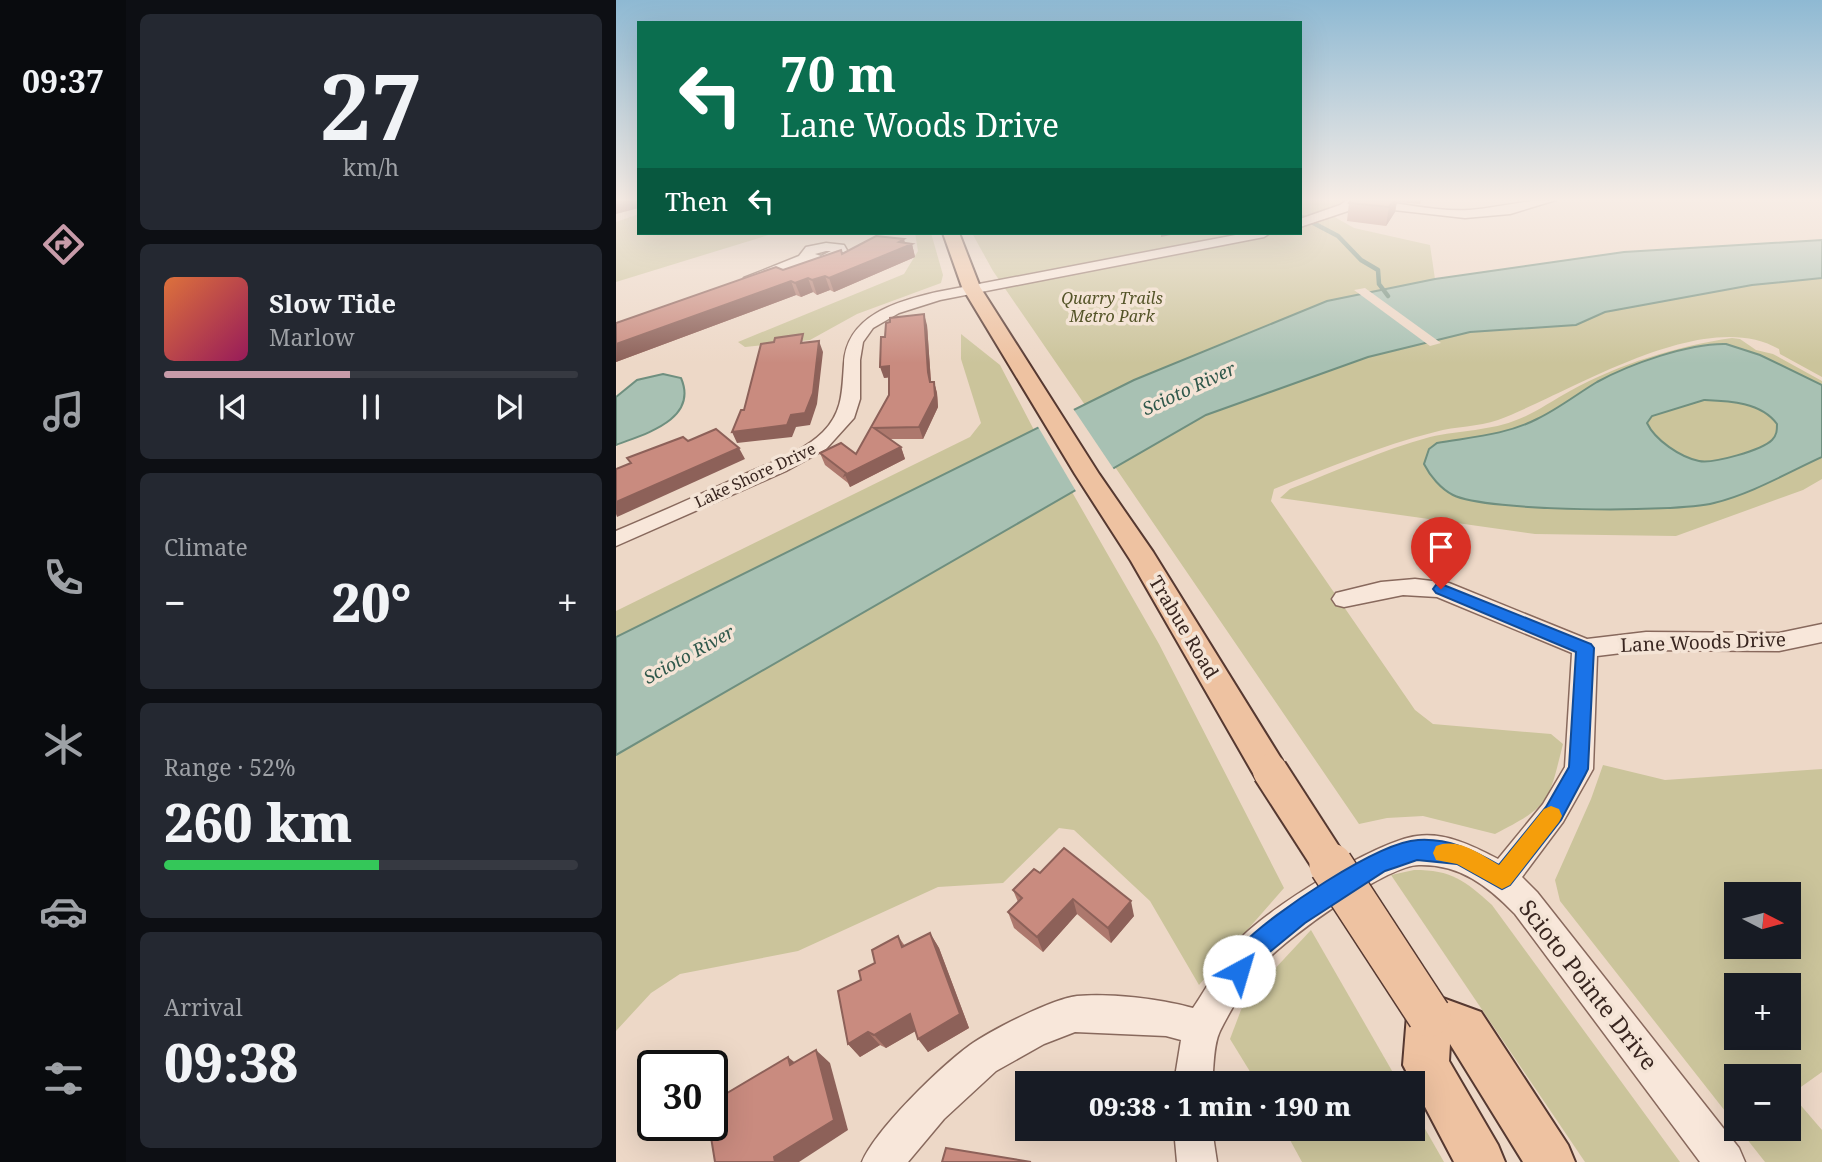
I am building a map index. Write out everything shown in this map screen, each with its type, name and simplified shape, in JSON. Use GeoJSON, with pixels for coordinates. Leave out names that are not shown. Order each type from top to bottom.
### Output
{"type":"FeatureCollection","features":[{"type":"Feature","properties":{"kind":"main road","name":"Trabue Road"},"geometry":{"type":"LineString","coordinates":[[959,254],[973,289],[1087,474],[1143,558],[1270,771],[1429,1016]]}},
{"type":"Feature","properties":{"kind":"main road"},"geometry":{"type":"LineString","coordinates":[[1481,1162],[1426,1065],[1429,1016],[1465,1028],[1551,1162]]}},
{"type":"Feature","properties":{"kind":"street","name":"Lake Shore Drive"},"geometry":{"type":"LineString","coordinates":[[616,540],[820,444],[837,429],[848,413],[852,349],[864,327],[878,316],[906,303],[1148,254]]}},
{"type":"Feature","properties":{"kind":"street"},"geometry":{"type":"LineString","coordinates":[[731,285],[807,258]]}},
{"type":"Feature","properties":{"kind":"street"},"geometry":{"type":"LineString","coordinates":[[1344,599],[1390,586],[1416,585],[1441,589],[1585,648],[1578,769],[1553,813],[1502,878]]}},
{"type":"Feature","properties":{"kind":"street","name":"Lane Woods Drive"},"geometry":{"type":"LineString","coordinates":[[1585,648],[1646,641],[1779,642],[1822,633]]}},
{"type":"Feature","properties":{"kind":"street","name":"Scioto Pointe Drive"},"geometry":{"type":"LineString","coordinates":[[1195,1071],[1201,1028],[1251,952],[1297,915],[1378,863],[1417,850],[1460,855],[1502,878],[1526,903],[1725,1162]]}},
{"type":"Feature","properties":{"kind":"street"},"geometry":{"type":"LineString","coordinates":[[882,1162],[931,1106],[983,1058],[1033,1030],[1075,1014],[1166,1018],[1201,1028]]}},
{"type":"Feature","properties":{"kind":"street"},"geometry":{"type":"LineString","coordinates":[[1194,1141],[1197,1162]]}},
{"type":"Feature","properties":{"kind":"green space"},"geometry":{"type":"Polygon","coordinates":[[[616,254],[706,254],[616,282],[616,254]]]}},
{"type":"Feature","properties":{"kind":"green space"},"geometry":{"type":"Polygon","coordinates":[[[916,254],[937,254],[943,275],[941,283],[857,314],[810,340],[745,347],[738,342],[904,274],[916,254]]]}},
{"type":"Feature","properties":{"kind":"green space","name":"Quarry Trails Metro Park"},"geometry":{"type":"Polygon","coordinates":[[[984,254],[1431,254],[1435,279],[1327,301],[1134,380],[1085,405],[984,254]]]}},
{"type":"Feature","properties":{"kind":"green space"},"geometry":{"type":"Polygon","coordinates":[[[1822,278],[1822,377],[1780,354],[1779,349],[1748,338],[1713,338],[1676,345],[1599,374],[1498,420],[1443,430],[1394,444],[1274,489],[1271,501],[1415,710],[1433,724],[1551,734],[1563,744],[1550,791],[1544,800],[1527,816],[1495,834],[1423,816],[1387,818],[1359,824],[1115,467],[1206,415],[1368,357],[1470,332],[1576,325],[1605,312],[1752,285],[1822,278]]]}},
{"type":"Feature","properties":{"kind":"green space"},"geometry":{"type":"Polygon","coordinates":[[[961,334],[1000,365],[1034,430],[616,637],[616,611],[970,437],[981,423],[961,359],[961,334]]]}},
{"type":"Feature","properties":{"kind":"green space"},"geometry":{"type":"Polygon","coordinates":[[[1732,338],[1740,339],[1756,350],[1773,354],[1822,381],[1822,479],[1803,490],[1676,536],[1535,534],[1280,498],[1290,489],[1394,448],[1430,437],[1498,426],[1519,419],[1589,381],[1628,364],[1669,351],[1732,338]]]}},
{"type":"Feature","properties":{"kind":"green space"},"geometry":{"type":"Polygon","coordinates":[[[1072,492],[1159,644],[1284,888],[1199,985],[1150,901],[1074,830],[1059,828],[1003,883],[938,887],[798,951],[680,974],[651,993],[616,1031],[616,755],[1072,492]]]}},
{"type":"Feature","properties":{"kind":"green space"},"geometry":{"type":"Polygon","coordinates":[[[1603,765],[1665,780],[1822,769],[1822,1072],[1801,1087],[1801,1064],[1724,1064],[1724,1110],[1560,901],[1555,880],[1603,765]]]}},
{"type":"Feature","properties":{"kind":"green space"},"geometry":{"type":"Polygon","coordinates":[[[1414,870],[1438,872],[1457,878],[1492,905],[1680,1162],[1585,1162],[1391,875],[1414,870]]]}},
{"type":"Feature","properties":{"kind":"green space"},"geometry":{"type":"Polygon","coordinates":[[[1311,930],[1392,1071],[1250,1071],[1230,1039],[1244,1002],[1311,930]]]}},
{"type":"Feature","properties":{"kind":"green space"},"geometry":{"type":"Polygon","coordinates":[[[1801,1106],[1822,1130],[1822,1162],[1765,1162],[1748,1141],[1801,1141],[1801,1106]]]}},
{"type":"Feature","properties":{"kind":"green space"},"geometry":{"type":"Polygon","coordinates":[[[1425,1129],[1444,1162],[1302,1162],[1291,1141],[1425,1141],[1425,1129]]]}},
{"type":"Feature","properties":{"kind":"water","name":"Scioto River"},"geometry":{"type":"Polygon","coordinates":[[[1608,254],[1822,254],[1822,278],[1752,285],[1605,312],[1576,325],[1470,332],[1368,357],[1206,415],[616,755],[616,637],[1134,380],[1327,301],[1435,279],[1608,254]]]}},
{"type":"Feature","properties":{"kind":"water"},"geometry":{"type":"Polygon","coordinates":[[[1726,344],[1760,355],[1822,385],[1822,457],[1755,489],[1714,503],[1623,509],[1540,508],[1472,501],[1444,489],[1424,464],[1429,449],[1437,443],[1513,429],[1552,411],[1597,382],[1626,368],[1678,351],[1726,344]],[[1704,400],[1652,416],[1647,423],[1656,436],[1669,447],[1699,461],[1748,452],[1767,444],[1775,436],[1777,424],[1762,411],[1734,402],[1704,400]]]}},
{"type":"Feature","properties":{"kind":"water"},"geometry":{"type":"Polygon","coordinates":[[[663,374],[681,378],[685,392],[676,415],[654,430],[616,445],[616,397],[637,380],[663,374]]]}},
{"type":"Feature","properties":{"kind":"pier"},"geometry":{"type":"Polygon","coordinates":[[[1365,288],[1441,343],[1430,346],[1354,290],[1365,288]]]}},
{"type":"Feature","properties":{"kind":"pier"},"geometry":{"type":"Polygon","coordinates":[[[1072,407],[1115,471],[1077,493],[1037,425],[1072,407]]]}},
{"type":"Feature","properties":{"kind":"building"},"geometry":{"type":"Polygon","coordinates":[[[829,254],[887,254],[829,278],[808,278],[795,283],[791,281],[616,344],[616,323],[776,267],[783,270],[829,254]]]}},
{"type":"Feature","properties":{"kind":"building"},"geometry":{"type":"Polygon","coordinates":[[[924,314],[928,372],[930,382],[934,382],[935,396],[919,427],[874,428],[901,447],[845,475],[846,473],[820,453],[841,443],[856,454],[889,395],[889,366],[880,367],[881,337],[885,337],[886,323],[890,322],[890,318],[924,314]]]}},
{"type":"Feature","properties":{"kind":"building"},"geometry":{"type":"Polygon","coordinates":[[[803,334],[801,343],[819,341],[813,393],[805,413],[791,415],[787,425],[732,432],[741,410],[744,410],[761,344],[774,342],[775,338],[803,334]]]}},
{"type":"Feature","properties":{"kind":"building"},"geometry":{"type":"Polygon","coordinates":[[[716,429],[739,448],[616,502],[616,469],[631,463],[627,458],[683,437],[688,441],[716,429]]]}},
{"type":"Feature","properties":{"kind":"building"},"geometry":{"type":"Polygon","coordinates":[[[1064,848],[1131,901],[1108,928],[1073,899],[1037,937],[1008,912],[1022,898],[1013,890],[1034,869],[1040,873],[1064,848]]]}},
{"type":"Feature","properties":{"kind":"building"},"geometry":{"type":"Polygon","coordinates":[[[930,933],[960,1014],[918,1039],[910,1014],[874,1035],[868,1032],[848,1044],[838,991],[861,980],[859,971],[875,963],[872,950],[898,936],[902,947],[930,933]]]}},
{"type":"Feature","properties":{"kind":"building"},"geometry":{"type":"Polygon","coordinates":[[[816,1050],[834,1120],[774,1157],[775,1162],[715,1162],[712,1141],[728,1141],[728,1093],[788,1057],[790,1065],[816,1050]]]}},
{"type":"Feature","properties":{"kind":"building"},"geometry":{"type":"Polygon","coordinates":[[[946,1148],[1031,1162],[942,1162],[946,1148]]]}},
{"type":"Feature","properties":{"kind":"waterway"},"geometry":{"type":"LineString","coordinates":[[1355,254],[1378,270],[1379,284],[1388,296]]}},
{"type":"Feature","properties":{"kind":"slow traffic"},"geometry":{"type":"LineString","coordinates":[[1444,853],[1460,855],[1502,878],[1551,816]]}},
{"type":"Feature","properties":{"kind":"route"},"geometry":{"type":"LineString","coordinates":[[1239,971],[1251,952],[1297,915],[1378,863],[1397,856],[1417,850],[1460,855],[1502,878],[1553,813],[1578,769],[1585,648],[1441,589]]}}]}
